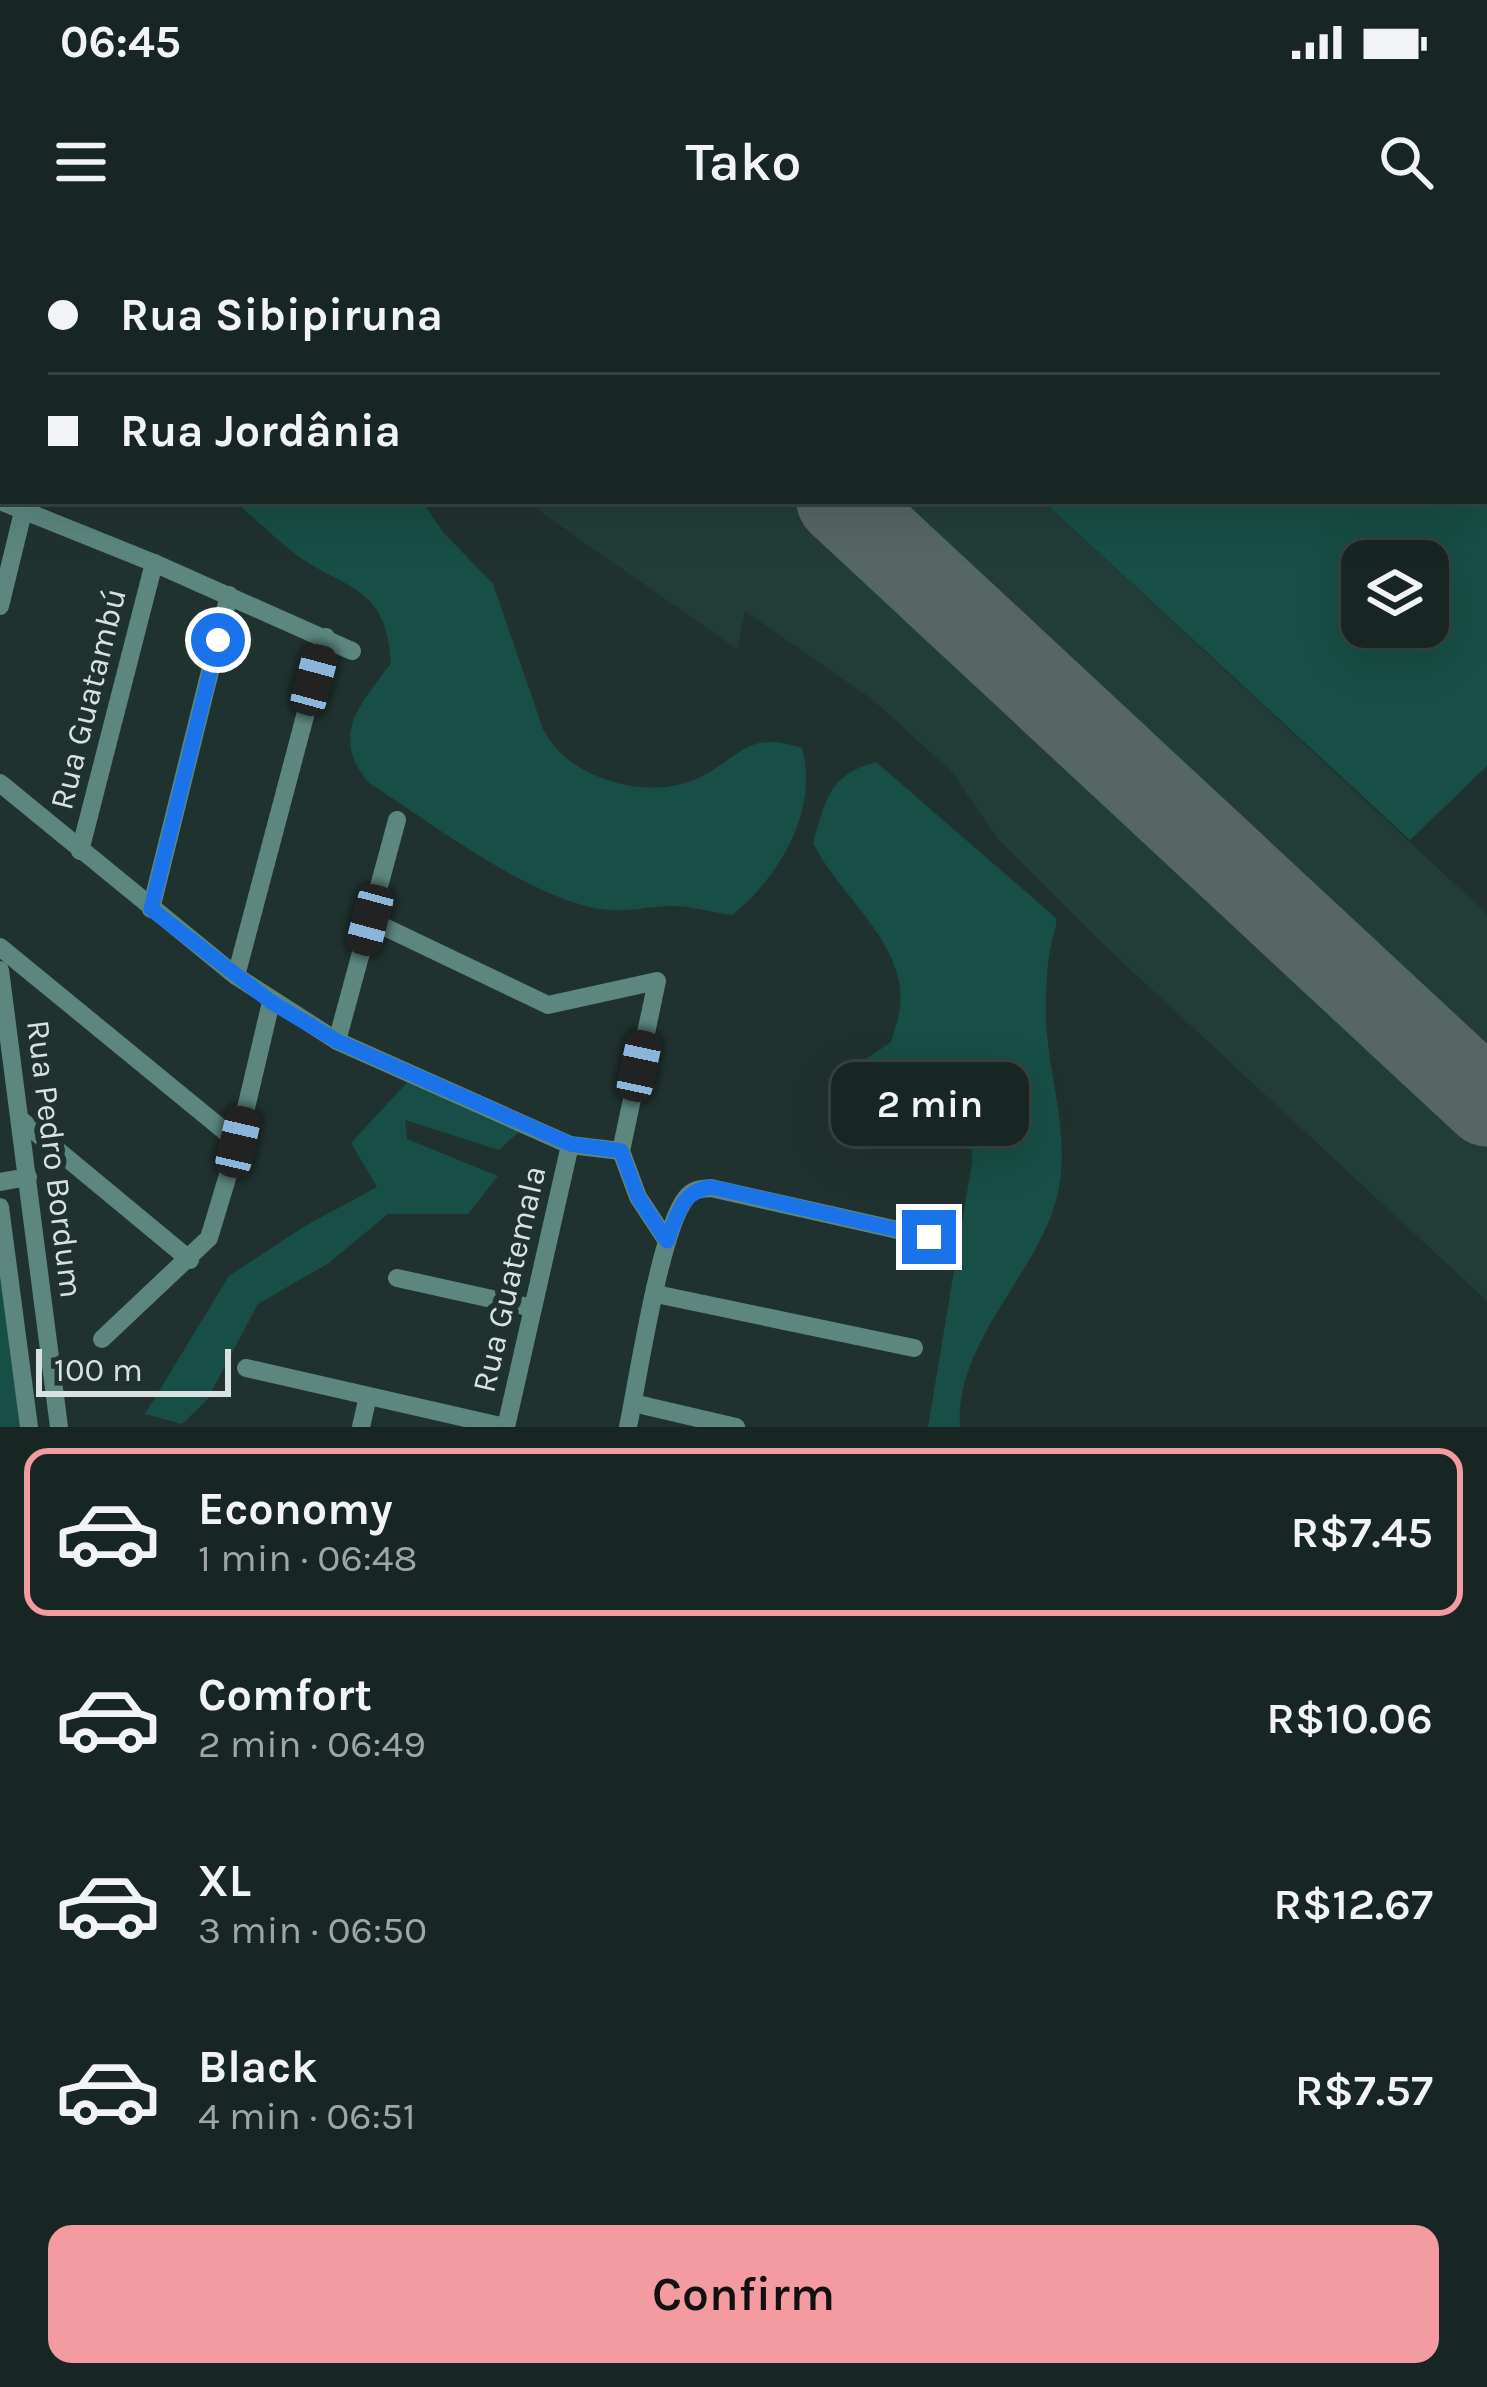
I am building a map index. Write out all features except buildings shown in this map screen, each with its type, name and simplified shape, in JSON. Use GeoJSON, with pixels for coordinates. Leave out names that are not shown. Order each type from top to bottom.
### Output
{"type":"FeatureCollection","features":[{"type":"Feature","properties":{"kind":"street"},"geometry":{"type":"LineString","coordinates":[[6,504],[154,562],[352,650]]}},
{"type":"Feature","properties":{"kind":"street"},"geometry":{"type":"LineString","coordinates":[[0,606],[23,512]]}},
{"type":"Feature","properties":{"kind":"street","name":"Rua Guatambú"},"geometry":{"type":"LineString","coordinates":[[80,851],[154,562]]}},
{"type":"Feature","properties":{"kind":"street"},"geometry":{"type":"LineString","coordinates":[[151,909],[229,596]]}},
{"type":"Feature","properties":{"kind":"street"},"geometry":{"type":"LineString","coordinates":[[236,976],[326,638]]}},
{"type":"Feature","properties":{"kind":"street"},"geometry":{"type":"LineString","coordinates":[[0,783],[271,1002],[337,1041],[570,1144],[621,1151]]}},
{"type":"Feature","properties":{"kind":"street"},"geometry":{"type":"LineString","coordinates":[[337,1041],[398,820]]}},
{"type":"Feature","properties":{"kind":"street"},"geometry":{"type":"LineString","coordinates":[[370,920],[548,1005],[657,981],[621,1151],[638,1197],[667,1241]]}},
{"type":"Feature","properties":{"kind":"street"},"geometry":{"type":"LineString","coordinates":[[0,947],[238,1142]]}},
{"type":"Feature","properties":{"kind":"street","name":"Rua Pedro Bordum"},"geometry":{"type":"LineString","coordinates":[[0,970],[59,1427]]}},
{"type":"Feature","properties":{"kind":"street"},"geometry":{"type":"LineString","coordinates":[[102,1339],[209,1238],[238,1142],[271,1002]]}},
{"type":"Feature","properties":{"kind":"street"},"geometry":{"type":"LineString","coordinates":[[21,1120],[190,1259]]}},
{"type":"Feature","properties":{"kind":"street","name":"Rua Guatemala"},"geometry":{"type":"LineString","coordinates":[[505,1427],[570,1144]]}},
{"type":"Feature","properties":{"kind":"street"},"geometry":{"type":"LineString","coordinates":[[0,1182],[28,1177]]}},
{"type":"Feature","properties":{"kind":"street"},"geometry":{"type":"LineString","coordinates":[[628,1427],[667,1241],[683,1201],[695,1190],[711,1187],[929,1237]]}},
{"type":"Feature","properties":{"kind":"street","name":"Rua Pedro Bordum"},"geometry":{"type":"LineString","coordinates":[[0,1208],[29,1427]]}},
{"type":"Feature","properties":{"kind":"street"},"geometry":{"type":"LineString","coordinates":[[397,1278],[533,1308]]}},
{"type":"Feature","properties":{"kind":"street"},"geometry":{"type":"LineString","coordinates":[[656,1294],[914,1348]]}},
{"type":"Feature","properties":{"kind":"street"},"geometry":{"type":"LineString","coordinates":[[246,1368],[505,1427]]}},
{"type":"Feature","properties":{"kind":"street"},"geometry":{"type":"LineString","coordinates":[[361,1427],[368,1396]]}},
{"type":"Feature","properties":{"kind":"street"},"geometry":{"type":"LineString","coordinates":[[633,1403],[736,1427]]}},
{"type":"Feature","properties":{"kind":"shaded area"},"geometry":{"type":"Polygon","coordinates":[[[529,504],[1046,504],[1487,914],[1487,1301],[1103,944],[997,838],[951,771],[873,700],[745,611],[737,649],[529,504]]]}},
{"type":"Feature","properties":{"kind":"green space"},"geometry":{"type":"Polygon","coordinates":[[[237,504],[424,504],[443,532],[493,584],[543,729],[566,758],[582,769],[627,785],[668,787],[708,773],[760,743],[802,748],[805,794],[780,862],[732,915],[676,906],[604,910],[537,887],[449,836],[369,783],[357,766],[350,734],[360,706],[391,663],[388,638],[382,619],[362,594],[298,556],[237,504]]]}},
{"type":"Feature","properties":{"kind":"green space"},"geometry":{"type":"Polygon","coordinates":[[[1046,504],[1487,504],[1487,766],[1410,840],[1046,504]]]}},
{"type":"Feature","properties":{"kind":"green space"},"geometry":{"type":"Polygon","coordinates":[[[876,762],[1056,918],[1046,1018],[1061,1132],[1061,1178],[1046,1229],[970,1367],[960,1427],[928,1427],[972,1163],[971,1130],[943,1110],[884,1113],[845,1096],[847,1072],[891,1042],[900,984],[882,941],[813,843],[838,782],[876,762]]]}},
{"type":"Feature","properties":{"kind":"green space"},"geometry":{"type":"Polygon","coordinates":[[[412,1077],[522,1129],[499,1150],[405,1120],[407,1139],[498,1176],[468,1214],[388,1214],[329,1263],[258,1304],[207,1400],[182,1424],[145,1414],[229,1276],[305,1226],[377,1187],[351,1143],[412,1077]]]}},
{"type":"Feature","properties":{"kind":"green space"},"geometry":{"type":"Polygon","coordinates":[[[0,1271],[21,1427],[0,1427],[0,1271]]]}},
{"type":"Feature","properties":{"kind":"runway"},"geometry":{"type":"LineString","coordinates":[[843,504],[1487,1103]]}},
{"type":"Feature","properties":{"kind":"route"},"geometry":{"type":"LineString","coordinates":[[218,640],[151,909],[271,1002],[337,1041],[570,1144],[621,1151],[638,1197],[667,1241],[683,1201],[695,1190],[711,1187],[929,1237]]}}]}
